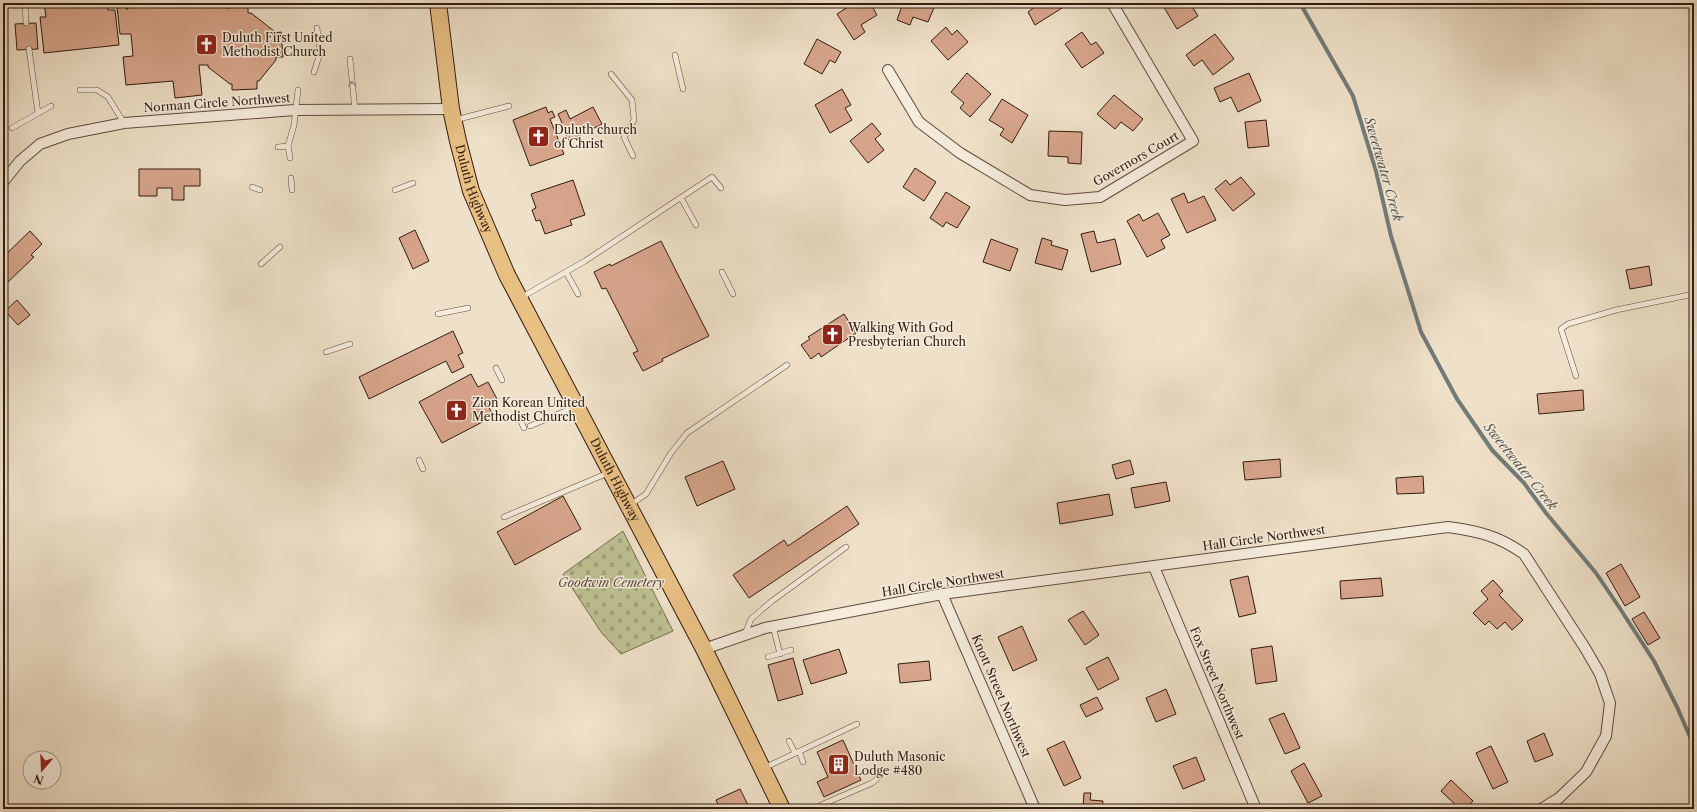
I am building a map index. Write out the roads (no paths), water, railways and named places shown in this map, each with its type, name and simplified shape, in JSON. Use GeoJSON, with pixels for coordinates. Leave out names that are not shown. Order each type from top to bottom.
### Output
{"type":"FeatureCollection","features":[{"type":"Feature","properties":{"kind":"main road","name":"Duluth Highway"},"geometry":{"type":"LineString","coordinates":[[438,3],[452,115],[471,191],[507,275],[704,649],[761,769],[782,809]]}},
{"type":"Feature","properties":{"kind":"street","name":"Governors Court"},"geometry":{"type":"LineString","coordinates":[[888,70],[919,122],[960,153],[1018,188],[1030,195],[1064,200],[1100,197],[1193,141],[1112,3]]}},
{"type":"Feature","properties":{"kind":"street","name":"Norman Circle Northwest"},"geometry":{"type":"LineString","coordinates":[[3,182],[20,161],[40,144],[68,134],[124,123],[295,110],[355,110],[452,115]]}},
{"type":"Feature","properties":{"kind":"street","name":"Hall Circle Northwest"},"geometry":{"type":"LineString","coordinates":[[704,649],[773,626],[942,594],[1448,527],[1476,531],[1509,543],[1524,554],[1560,608],[1600,674],[1610,704],[1606,736],[1586,772],[1560,798],[1541,809]]}},
{"type":"Feature","properties":{"kind":"street","name":"Fox Street Northwest"},"geometry":{"type":"LineString","coordinates":[[1154,567],[1256,809]]}},
{"type":"Feature","properties":{"kind":"street","name":"Knott Street Northwest"},"geometry":{"type":"LineString","coordinates":[[942,594],[1035,809]]}},
{"type":"Feature","properties":{"kind":"lane"},"geometry":{"type":"LineString","coordinates":[[25,3],[26,23]]}},
{"type":"Feature","properties":{"kind":"lane"},"geometry":{"type":"LineString","coordinates":[[314,72],[320,53],[317,28]]}},
{"type":"Feature","properties":{"kind":"lane"},"geometry":{"type":"LineString","coordinates":[[29,50],[38,114]]}},
{"type":"Feature","properties":{"kind":"lane"},"geometry":{"type":"LineString","coordinates":[[675,55],[683,89]]}},
{"type":"Feature","properties":{"kind":"lane"},"geometry":{"type":"LineString","coordinates":[[350,59],[355,110]]}},
{"type":"Feature","properties":{"kind":"lane"},"geometry":{"type":"LineString","coordinates":[[611,74],[632,100],[634,120],[624,137],[633,156]]}},
{"type":"Feature","properties":{"kind":"lane"},"geometry":{"type":"LineString","coordinates":[[80,90],[97,90],[108,97],[124,123]]}},
{"type":"Feature","properties":{"kind":"lane"},"geometry":{"type":"LineString","coordinates":[[290,158],[288,146],[294,125],[298,90]]}},
{"type":"Feature","properties":{"kind":"lane"},"geometry":{"type":"LineString","coordinates":[[12,128],[52,106]]}},
{"type":"Feature","properties":{"kind":"lane"},"geometry":{"type":"LineString","coordinates":[[452,115],[509,106]]}},
{"type":"Feature","properties":{"kind":"lane"},"geometry":{"type":"LineString","coordinates":[[278,147],[288,146]]}},
{"type":"Feature","properties":{"kind":"lane"},"geometry":{"type":"LineString","coordinates":[[519,298],[585,261],[712,177],[721,188]]}},
{"type":"Feature","properties":{"kind":"lane"},"geometry":{"type":"LineString","coordinates":[[291,178],[292,190]]}},
{"type":"Feature","properties":{"kind":"lane"},"geometry":{"type":"LineString","coordinates":[[395,190],[413,183]]}},
{"type":"Feature","properties":{"kind":"lane"},"geometry":{"type":"LineString","coordinates":[[252,187],[260,190]]}},
{"type":"Feature","properties":{"kind":"lane"},"geometry":{"type":"LineString","coordinates":[[681,198],[696,225]]}},
{"type":"Feature","properties":{"kind":"lane"},"geometry":{"type":"LineString","coordinates":[[261,264],[280,247]]}},
{"type":"Feature","properties":{"kind":"lane"},"geometry":{"type":"LineString","coordinates":[[566,272],[578,294]]}},
{"type":"Feature","properties":{"kind":"lane"},"geometry":{"type":"LineString","coordinates":[[722,272],[733,294]]}},
{"type":"Feature","properties":{"kind":"lane"},"geometry":{"type":"LineString","coordinates":[[1576,376],[1562,329],[1568,324],[1616,310],[1694,294]]}},
{"type":"Feature","properties":{"kind":"lane"},"geometry":{"type":"LineString","coordinates":[[438,314],[468,308]]}},
{"type":"Feature","properties":{"kind":"lane"},"geometry":{"type":"LineString","coordinates":[[326,352],[350,344]]}},
{"type":"Feature","properties":{"kind":"lane"},"geometry":{"type":"LineString","coordinates":[[629,506],[646,494],[671,453],[686,433],[787,365]]}},
{"type":"Feature","properties":{"kind":"lane"},"geometry":{"type":"LineString","coordinates":[[496,368],[502,380]]}},
{"type":"Feature","properties":{"kind":"lane"},"geometry":{"type":"LineString","coordinates":[[530,426],[576,406]]}},
{"type":"Feature","properties":{"kind":"lane"},"geometry":{"type":"LineString","coordinates":[[519,417],[524,428]]}},
{"type":"Feature","properties":{"kind":"lane"},"geometry":{"type":"LineString","coordinates":[[419,460],[423,469]]}},
{"type":"Feature","properties":{"kind":"lane"},"geometry":{"type":"LineString","coordinates":[[504,517],[611,472]]}},
{"type":"Feature","properties":{"kind":"lane"},"geometry":{"type":"LineString","coordinates":[[745,635],[751,619],[772,601],[846,547]]}},
{"type":"Feature","properties":{"kind":"lane"},"geometry":{"type":"LineString","coordinates":[[773,626],[780,654]]}},
{"type":"Feature","properties":{"kind":"lane"},"geometry":{"type":"LineString","coordinates":[[768,657],[792,650]]}},
{"type":"Feature","properties":{"kind":"lane"},"geometry":{"type":"LineString","coordinates":[[761,769],[857,724]]}},
{"type":"Feature","properties":{"kind":"lane"},"geometry":{"type":"LineString","coordinates":[[789,741],[803,762]]}},
{"type":"Feature","properties":{"kind":"lane"},"geometry":{"type":"LineString","coordinates":[[821,805],[872,783],[877,779],[877,770]]}},
{"type":"Feature","properties":{"kind":"waterway","name":"Sweetwater Creek"},"geometry":{"type":"LineString","coordinates":[[1300,3],[1353,96],[1376,171],[1391,236],[1421,332],[1457,399],[1492,450],[1524,483],[1546,513],[1596,573],[1619,607],[1654,661],[1677,707],[1694,746]]}},
{"type":"Feature","properties":{"kind":"place","name":"Duluth First United Methodist Church"},"geometry":{"type":"Point","coordinates":[207,45]}},
{"type":"Feature","properties":{"kind":"place","name":"Duluth church of Christ"},"geometry":{"type":"Point","coordinates":[538,137]}},
{"type":"Feature","properties":{"kind":"place","name":"Walking With God Presbyterian Church"},"geometry":{"type":"Point","coordinates":[832,335]}},
{"type":"Feature","properties":{"kind":"place","name":"Zion Korean United Methodist Church"},"geometry":{"type":"Point","coordinates":[457,410]}},
{"type":"Feature","properties":{"kind":"place","name":"Duluth Masonic Lodge #480"},"geometry":{"type":"Point","coordinates":[838,764]}},
{"type":"Feature","properties":{"kind":"park label","name":"Goodwin Cemetery"},"geometry":{"type":"Point","coordinates":[611,583]}}]}
